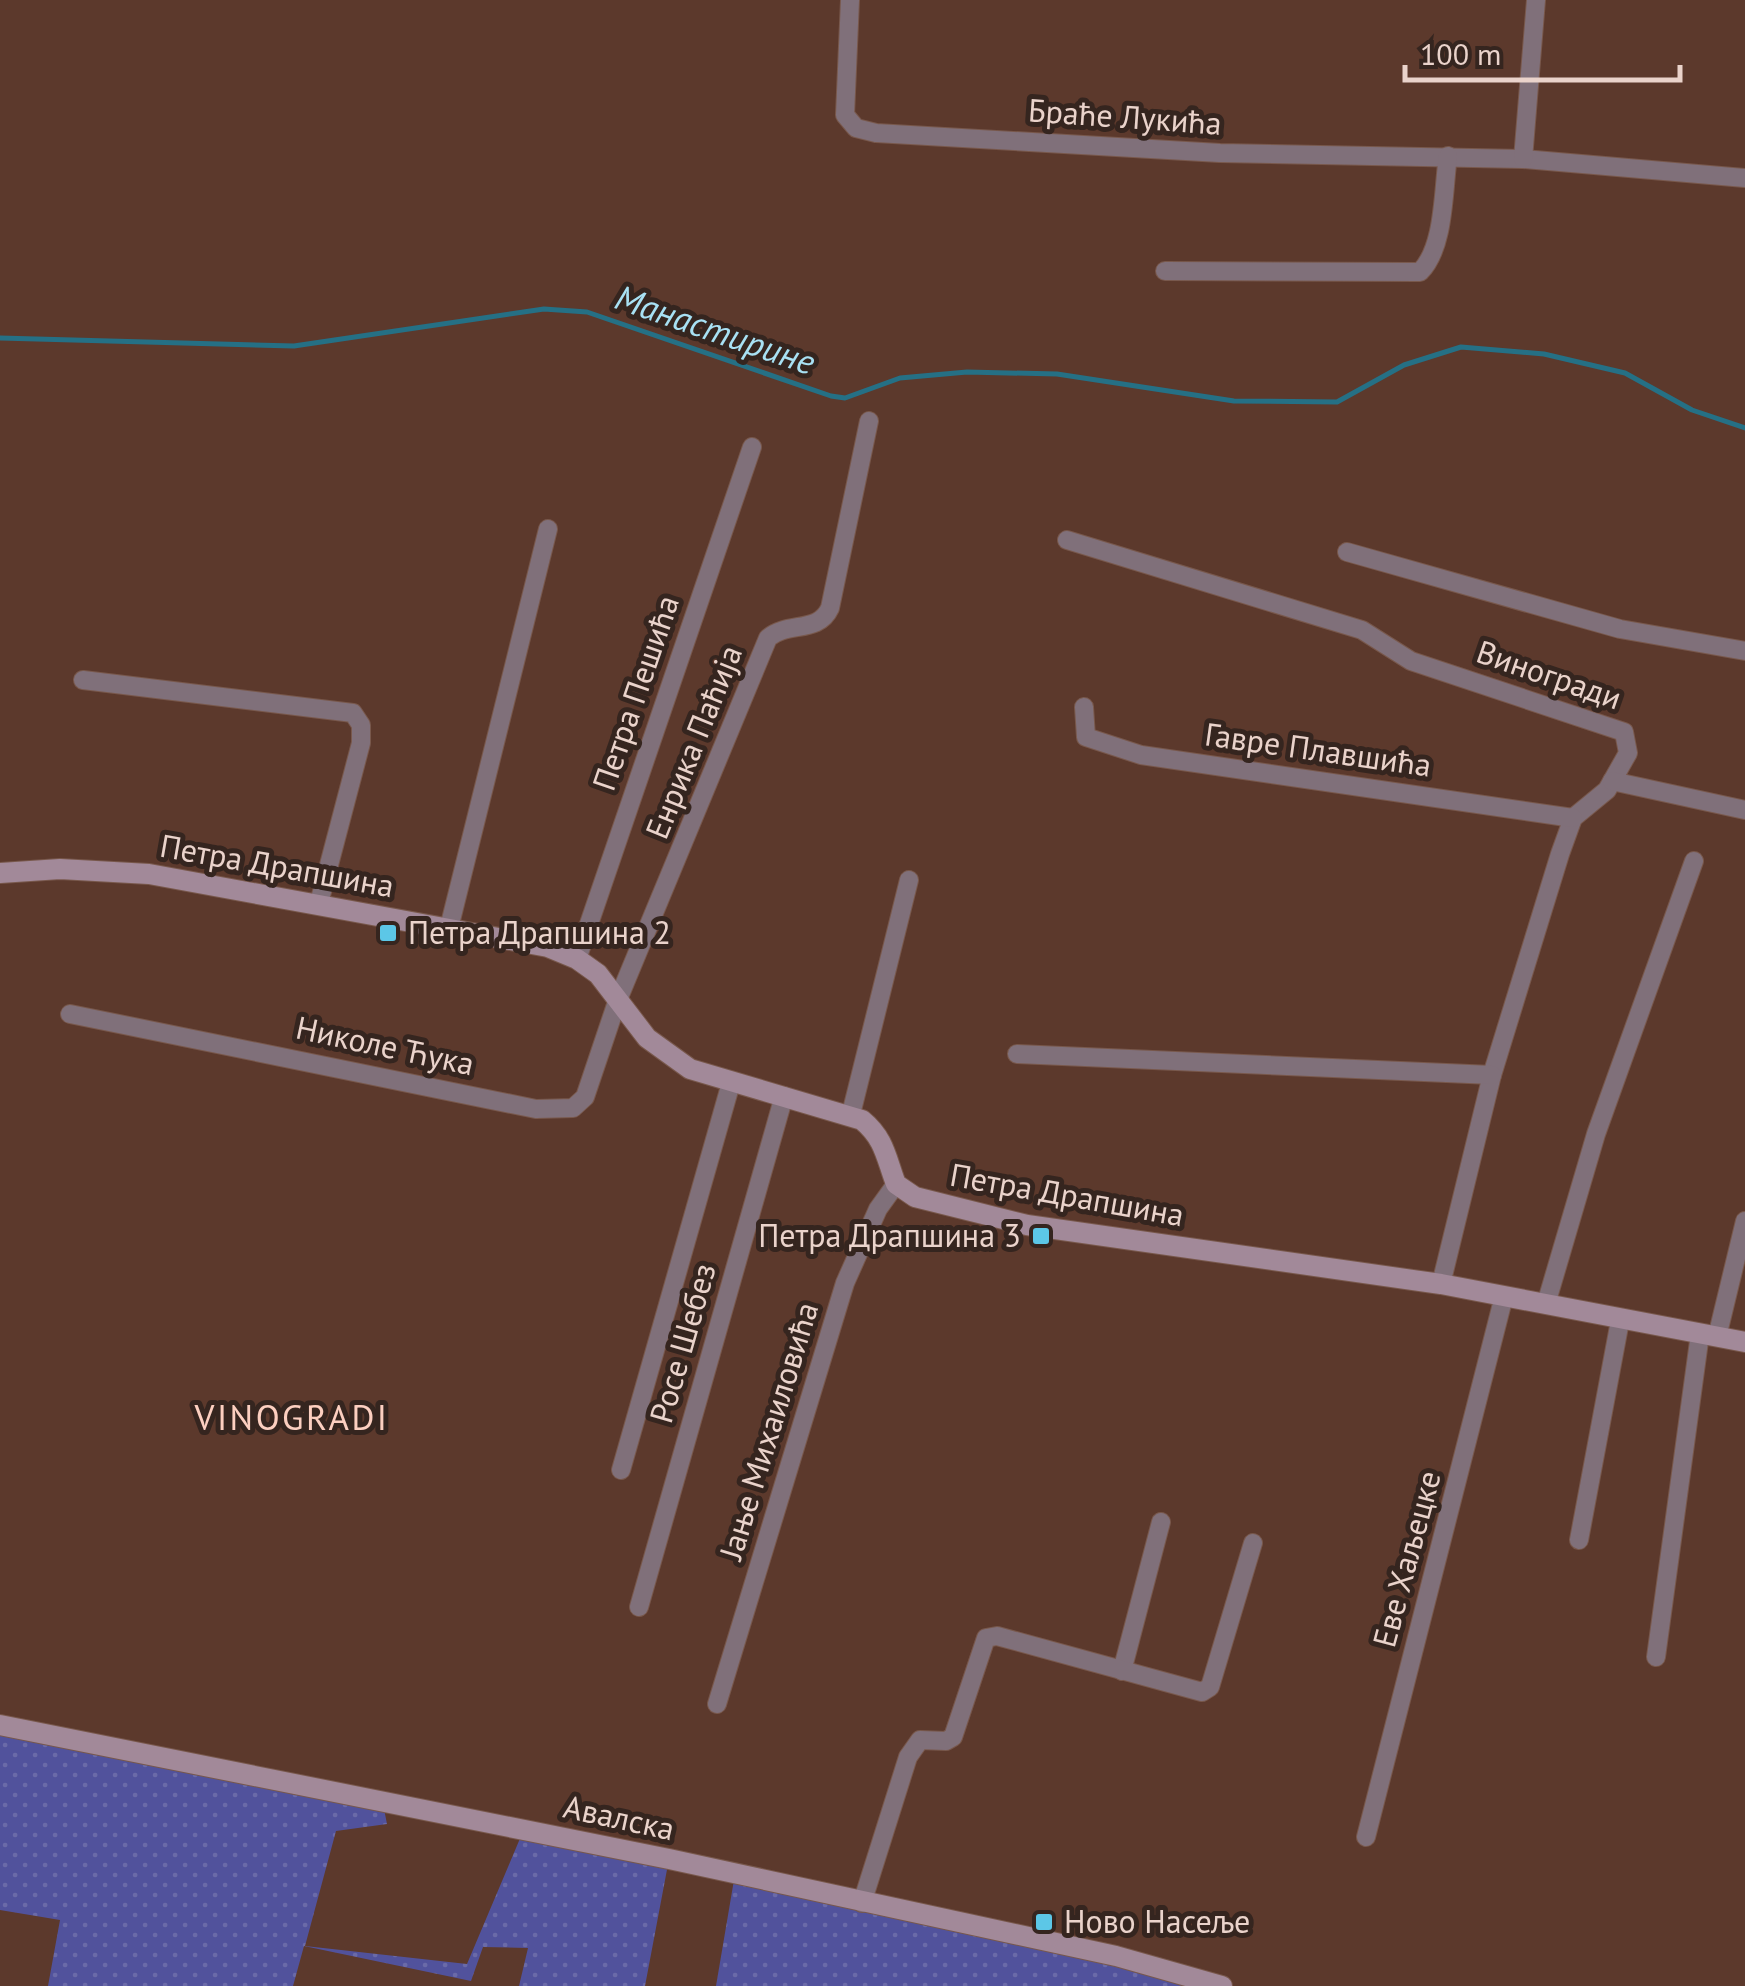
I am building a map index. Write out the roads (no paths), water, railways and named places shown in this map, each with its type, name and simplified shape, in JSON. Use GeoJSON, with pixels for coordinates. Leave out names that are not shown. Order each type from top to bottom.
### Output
{"type":"FeatureCollection","features":[{"type":"Feature","properties":{"kind":"street","name":"Браће Лукића"},"geometry":{"type":"LineString","coordinates":[[850,0],[845,115],[856,128],[1220,153],[1523,159],[1745,178]]}},
{"type":"Feature","properties":{"kind":"street"},"geometry":{"type":"LineString","coordinates":[[1523,159],[1536,0]]}},
{"type":"Feature","properties":{"kind":"street"},"geometry":{"type":"LineString","coordinates":[[1164,271],[1420,272],[1430,262],[1434,246],[1448,156]]}},
{"type":"Feature","properties":{"kind":"street","name":"Енрика Паћија"},"geometry":{"type":"LineString","coordinates":[[616,1002],[694,824],[768,638],[779,628],[813,626],[824,620],[830,608],[868,421]]}},
{"type":"Feature","properties":{"kind":"street","name":"Петра Пешића"},"geometry":{"type":"LineString","coordinates":[[578,959],[752,447]]}},
{"type":"Feature","properties":{"kind":"street"},"geometry":{"type":"LineString","coordinates":[[449,928],[548,529]]}},
{"type":"Feature","properties":{"kind":"street","name":"Виногради"},"geometry":{"type":"LineString","coordinates":[[1067,540],[1362,630],[1412,661],[1614,725],[1624,732],[1628,753],[1612,781],[1600,798],[1574,818],[1492,1075],[1441,1284]]}},
{"type":"Feature","properties":{"kind":"street"},"geometry":{"type":"LineString","coordinates":[[1347,552],[1620,629],[1745,651]]}},
{"type":"Feature","properties":{"kind":"street"},"geometry":{"type":"LineString","coordinates":[[83,680],[353,713],[361,725],[361,742],[319,903]]}},
{"type":"Feature","properties":{"kind":"street","name":"Гавре Плавшића"},"geometry":{"type":"LineString","coordinates":[[1084,707],[1086,736],[1141,756],[1574,818]]}},
{"type":"Feature","properties":{"kind":"street"},"geometry":{"type":"LineString","coordinates":[[1612,781],[1745,810]]}},
{"type":"Feature","properties":{"kind":"street"},"geometry":{"type":"LineString","coordinates":[[1546,1304],[1596,1134],[1694,861]]}},
{"type":"Feature","properties":{"kind":"street","name":"Петра Драпшина"},"geometry":{"type":"LineString","coordinates":[[0,873],[134,872],[548,947],[578,959],[598,974],[647,1038],[672,1058],[731,1083],[851,1114]]}},
{"type":"Feature","properties":{"kind":"street"},"geometry":{"type":"LineString","coordinates":[[896,1184],[888,1153],[876,1132],[851,1114],[909,880]]}},
{"type":"Feature","properties":{"kind":"street","name":"Николе Ћука"},"geometry":{"type":"LineString","coordinates":[[70,1014],[554,1109],[573,1108],[585,1097],[616,1002]]}},
{"type":"Feature","properties":{"kind":"street"},"geometry":{"type":"LineString","coordinates":[[1017,1054],[1492,1075]]}},
{"type":"Feature","properties":{"kind":"street"},"geometry":{"type":"LineString","coordinates":[[621,1470],[731,1083]]}},
{"type":"Feature","properties":{"kind":"street","name":"Росе Шебез"},"geometry":{"type":"LineString","coordinates":[[638,1607],[784,1096]]}},
{"type":"Feature","properties":{"kind":"street","name":"Петра Драпшина"},"geometry":{"type":"LineString","coordinates":[[896,1184],[915,1197],[1026,1225],[1441,1284],[1745,1342]]}},
{"type":"Feature","properties":{"kind":"street","name":"Јање Михаиловића"},"geometry":{"type":"LineString","coordinates":[[716,1704],[845,1283],[878,1209],[896,1184]]}},
{"type":"Feature","properties":{"kind":"street"},"geometry":{"type":"LineString","coordinates":[[1656,1657],[1708,1336],[1745,1221]]}},
{"type":"Feature","properties":{"kind":"street","name":"Еве Хаљецке"},"geometry":{"type":"LineString","coordinates":[[1366,1837],[1504,1296]]}},
{"type":"Feature","properties":{"kind":"street"},"geometry":{"type":"LineString","coordinates":[[1579,1540],[1620,1320]]}},
{"type":"Feature","properties":{"kind":"street"},"geometry":{"type":"LineString","coordinates":[[1122,1671],[1162,1522]]}},
{"type":"Feature","properties":{"kind":"street"},"geometry":{"type":"LineString","coordinates":[[862,1903],[908,1757],[920,1740],[946,1742],[953,1737],[986,1638],[997,1636],[1206,1691],[1253,1543]]}},
{"type":"Feature","properties":{"kind":"street","name":"Авалска"},"geometry":{"type":"LineString","coordinates":[[0,1725],[389,1800],[1116,1956],[1222,1986]]}},
{"type":"Feature","properties":{"kind":"waterway","name":"Манастирине"},"geometry":{"type":"LineString","coordinates":[[0,338],[294,346],[544,309],[587,312],[845,398],[900,378],[967,372],[1057,374],[1234,401],[1337,402],[1404,365],[1461,347],[1544,354],[1625,373],[1692,410],[1745,428]]}},
{"type":"Feature","properties":{"kind":"place","name":"Петра Драпшина 2"},"geometry":{"type":"Point","coordinates":[388,933]}},
{"type":"Feature","properties":{"kind":"place","name":"Петра Драпшина 3"},"geometry":{"type":"Point","coordinates":[1041,1236]}},
{"type":"Feature","properties":{"kind":"place","name":"Ново Насеље"},"geometry":{"type":"Point","coordinates":[1044,1922]}},
{"type":"Feature","properties":{"kind":"district","name":"VINOGRADI"},"geometry":{"type":"Point","coordinates":[292,1418]}}]}
